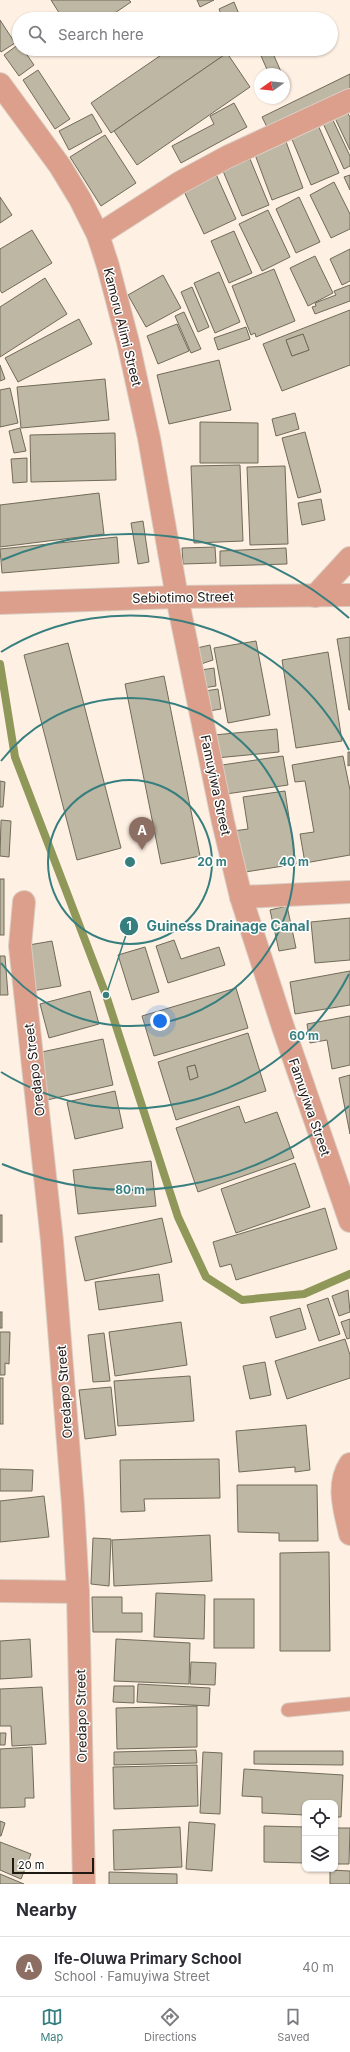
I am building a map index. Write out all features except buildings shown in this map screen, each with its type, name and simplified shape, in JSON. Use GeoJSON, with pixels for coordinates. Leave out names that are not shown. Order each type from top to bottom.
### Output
{"type":"FeatureCollection","features":[{"type":"Feature","properties":{"kind":"street","name":"Kamoru Alimi Street"},"geometry":{"type":"LineString","coordinates":[[0,84],[60,166],[80,199],[98,235],[128,342],[149,438],[177,597]]}},
{"type":"Feature","properties":{"kind":"street"},"geometry":{"type":"LineString","coordinates":[[98,235],[179,183],[227,157],[350,100]]}},
{"type":"Feature","properties":{"kind":"street"},"geometry":{"type":"LineString","coordinates":[[315,596],[350,558]]}},
{"type":"Feature","properties":{"kind":"street","name":"Sebiotimo Street"},"geometry":{"type":"LineString","coordinates":[[8,603],[177,597],[350,595]]}},
{"type":"Feature","properties":{"kind":"street","name":"Famuyiwa Street"},"geometry":{"type":"LineString","coordinates":[[177,597],[223,822],[241,897],[283,1027],[350,1220]]}},
{"type":"Feature","properties":{"kind":"street"},"geometry":{"type":"LineString","coordinates":[[241,897],[350,892]]}},
{"type":"Feature","properties":{"kind":"street","name":"Oredapo Street"},"geometry":{"type":"LineString","coordinates":[[24,902],[20,946],[52,1241],[78,1592],[84,1884]]}},
{"type":"Feature","properties":{"kind":"street"},"geometry":{"type":"LineString","coordinates":[[350,1464],[343,1479],[343,1492],[350,1534]]}},
{"type":"Feature","properties":{"kind":"street"},"geometry":{"type":"LineString","coordinates":[[0,1591],[78,1592]]}},
{"type":"Feature","properties":{"kind":"lane"},"geometry":{"type":"LineString","coordinates":[[288,1710],[350,1704]]}},
{"type":"Feature","properties":{"kind":"waterway"},"geometry":{"type":"LineString","coordinates":[[0,664],[15,757],[106,995],[178,1217],[206,1277],[242,1300],[304,1294],[350,1274]]}},
{"type":"Feature","properties":{"kind":"place","name":"Ife-Oluwa Primary School"},"geometry":{"type":"Point","coordinates":[142,850]}},
{"type":"Feature","properties":{"kind":"place","name":"Guiness Drainage Canal"},"geometry":{"type":"Point","coordinates":[106,995]}}]}
